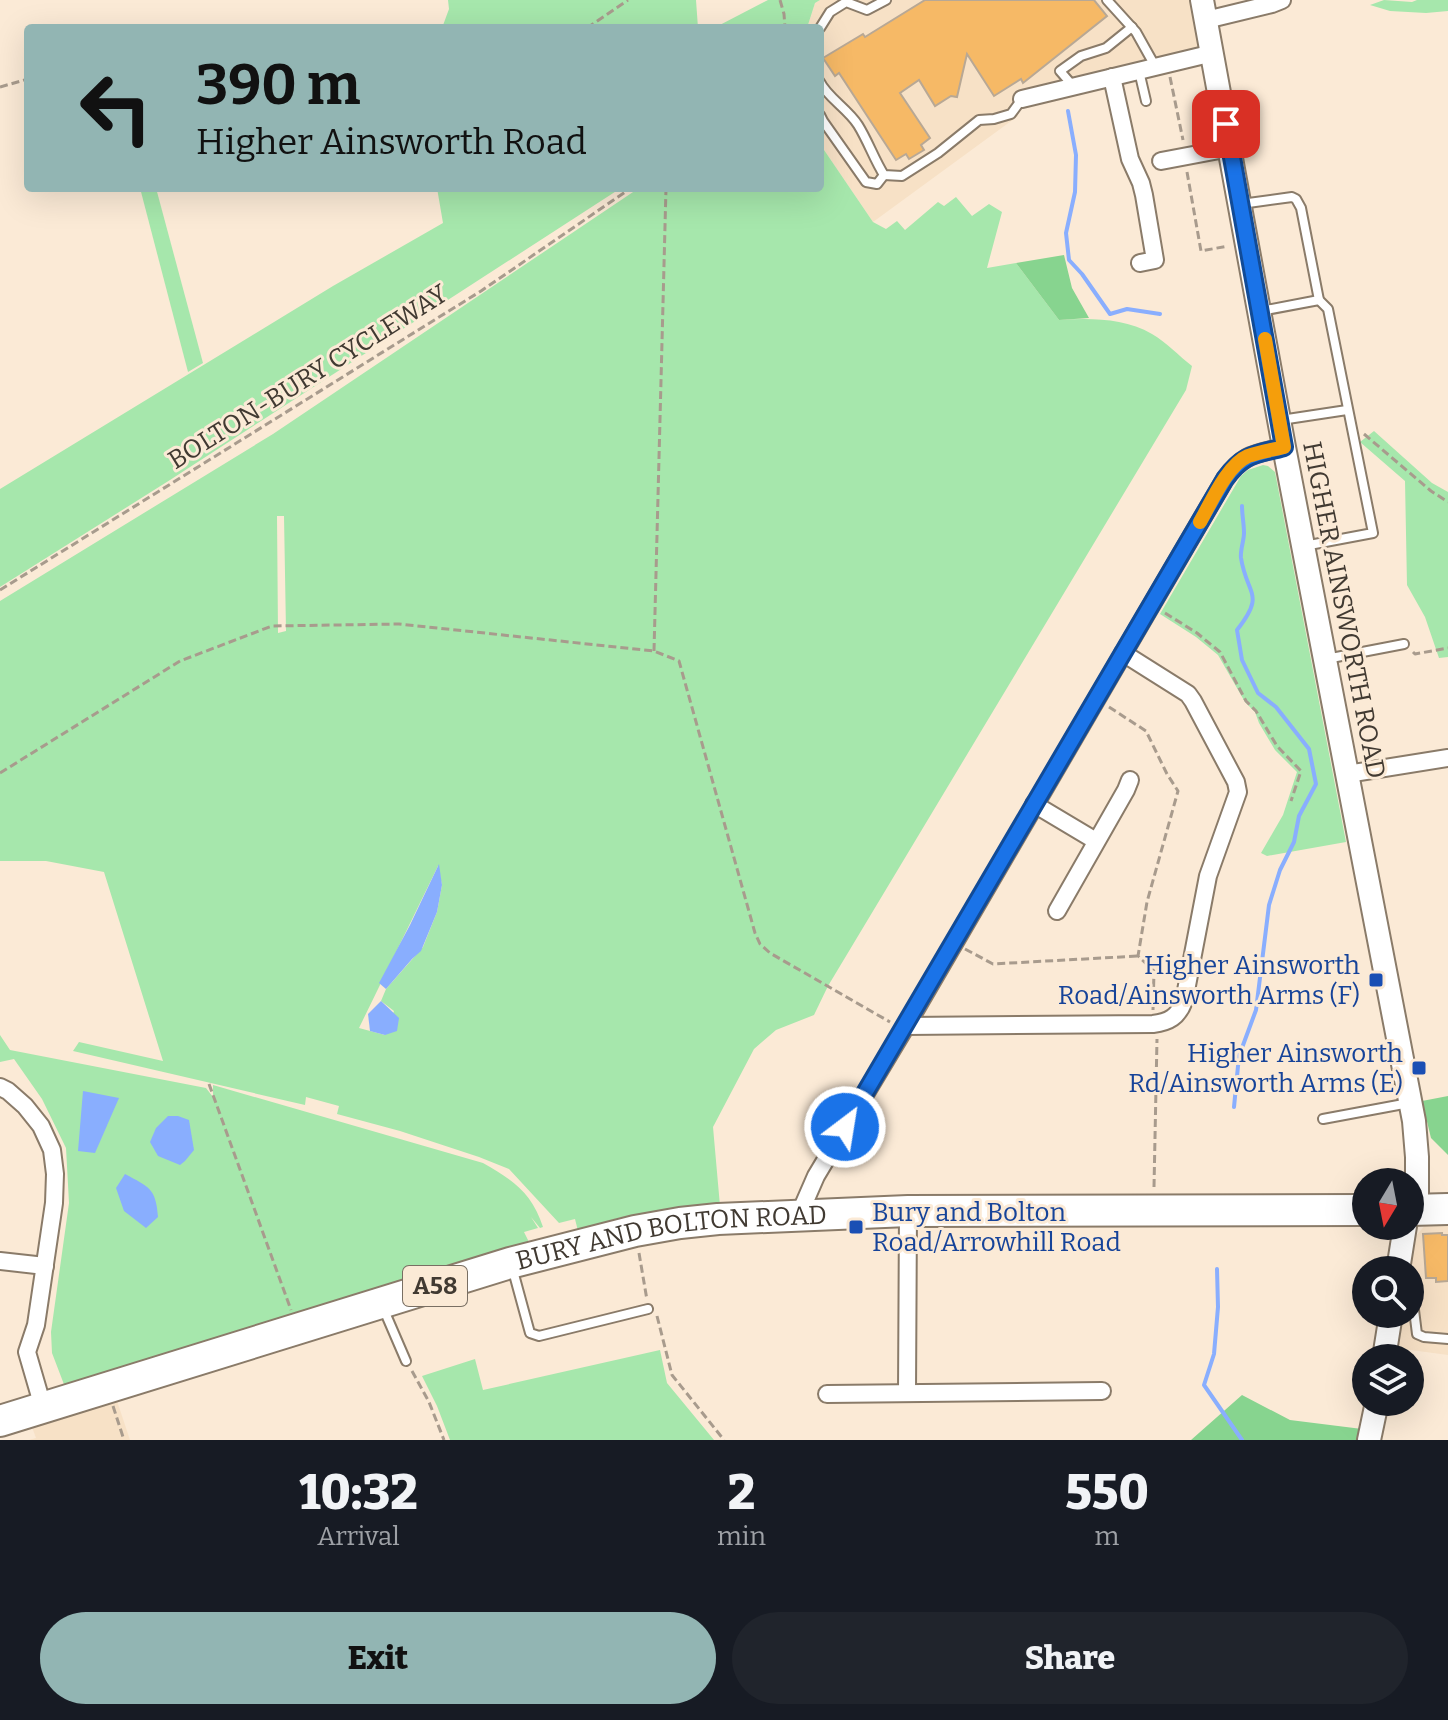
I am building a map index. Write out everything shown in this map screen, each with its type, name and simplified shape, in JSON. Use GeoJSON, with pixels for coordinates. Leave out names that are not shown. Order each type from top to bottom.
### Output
{"type":"FeatureCollection","features":[{"type":"Feature","properties":{"kind":"highway"},"geometry":{"type":"LineString","coordinates":[[1424,1213],[1448,1209]]}},
{"type":"Feature","properties":{"kind":"highway","name":"BURY AND BOLTON ROAD"},"geometry":{"type":"LineString","coordinates":[[0,1421],[510,1263],[635,1231],[718,1219],[908,1211],[1352,1210]]}},
{"type":"Feature","properties":{"kind":"main road","name":"HIGHER AINSWORTH ROAD"},"geometry":{"type":"LineString","coordinates":[[1204,10],[1410,1103],[1416,1168]]}},
{"type":"Feature","properties":{"kind":"main road"},"geometry":{"type":"LineString","coordinates":[[1369,1440],[1374,1416]]}},
{"type":"Feature","properties":{"kind":"street"},"geometry":{"type":"LineString","coordinates":[[1204,10],[1272,4],[1282,0]]}},
{"type":"Feature","properties":{"kind":"street"},"geometry":{"type":"LineString","coordinates":[[1022,99],[1213,53]]}},
{"type":"Feature","properties":{"kind":"street"},"geometry":{"type":"LineString","coordinates":[[1112,77],[1130,159],[1144,195],[1155,260],[1140,263]]}},
{"type":"Feature","properties":{"kind":"street"},"geometry":{"type":"LineString","coordinates":[[1161,161],[1230,148]]}},
{"type":"Feature","properties":{"kind":"street"},"geometry":{"type":"LineString","coordinates":[[799,1215],[816,1176],[1225,479],[1233,467],[1248,456],[1284,447]]}},
{"type":"Feature","properties":{"kind":"street"},"geometry":{"type":"LineString","coordinates":[[905,1028],[1155,1023],[1173,1019],[1180,1012],[1208,876],[1238,792],[1236,782],[1188,694],[1123,653]]}},
{"type":"Feature","properties":{"kind":"street"},"geometry":{"type":"LineString","coordinates":[[1347,774],[1448,758]]}},
{"type":"Feature","properties":{"kind":"street"},"geometry":{"type":"LineString","coordinates":[[1057,911],[1130,780]]}},
{"type":"Feature","properties":{"kind":"street"},"geometry":{"type":"LineString","coordinates":[[1034,804],[1096,841]]}},
{"type":"Feature","properties":{"kind":"street"},"geometry":{"type":"LineString","coordinates":[[0,1087],[25,1106],[41,1126],[52,1150],[54,1203],[36,1325],[27,1352],[43,1407]]}},
{"type":"Feature","properties":{"kind":"street"},"geometry":{"type":"LineString","coordinates":[[907,1393],[908,1211]]}},
{"type":"Feature","properties":{"kind":"street"},"geometry":{"type":"LineString","coordinates":[[0,1261],[45,1266]]}},
{"type":"Feature","properties":{"kind":"street"},"geometry":{"type":"LineString","coordinates":[[827,1394],[1102,1391]]}},
{"type":"Feature","properties":{"kind":"lane"},"geometry":{"type":"LineString","coordinates":[[822,24],[830,12],[846,2],[867,10],[886,0]]}},
{"type":"Feature","properties":{"kind":"lane"},"geometry":{"type":"LineString","coordinates":[[1107,0],[1132,27],[1154,67],[1146,101]]}},
{"type":"Feature","properties":{"kind":"lane"},"geometry":{"type":"LineString","coordinates":[[1073,87],[1060,71],[1081,56],[1106,48],[1132,27]]}},
{"type":"Feature","properties":{"kind":"lane"},"geometry":{"type":"LineString","coordinates":[[824,91],[843,106],[857,123],[884,175]]}},
{"type":"Feature","properties":{"kind":"lane"},"geometry":{"type":"LineString","coordinates":[[884,175],[902,176],[938,153],[979,120],[1011,114],[1022,99]]}},
{"type":"Feature","properties":{"kind":"lane"},"geometry":{"type":"LineString","coordinates":[[824,122],[866,182],[877,184],[884,175]]}},
{"type":"Feature","properties":{"kind":"lane"},"geometry":{"type":"LineString","coordinates":[[1240,204],[1292,197],[1301,208],[1319,300],[1328,309],[1373,533],[1303,547]]}},
{"type":"Feature","properties":{"kind":"lane"},"geometry":{"type":"LineString","coordinates":[[1260,311],[1319,300]]}},
{"type":"Feature","properties":{"kind":"lane"},"geometry":{"type":"LineString","coordinates":[[1279,420],[1347,410]]}},
{"type":"Feature","properties":{"kind":"lane"},"geometry":{"type":"LineString","coordinates":[[1325,659],[1404,644]]}},
{"type":"Feature","properties":{"kind":"lane"},"geometry":{"type":"LineString","coordinates":[[1323,1119],[1410,1103]]}},
{"type":"Feature","properties":{"kind":"lane"},"geometry":{"type":"LineString","coordinates":[[510,1263],[530,1333],[539,1336],[648,1309]]}},
{"type":"Feature","properties":{"kind":"lane"},"geometry":{"type":"LineString","coordinates":[[381,1303],[406,1361]]}},
{"type":"Feature","properties":{"kind":"lane"},"geometry":{"type":"LineString","coordinates":[[1416,1328],[1417,1334],[1424,1337],[1448,1339]]}},
{"type":"Feature","properties":{"kind":"path"},"geometry":{"type":"LineString","coordinates":[[593,24],[628,0]]}},
{"type":"Feature","properties":{"kind":"path"},"geometry":{"type":"LineString","coordinates":[[780,0],[785,24]]}},
{"type":"Feature","properties":{"kind":"path"},"geometry":{"type":"LineString","coordinates":[[1154,67],[1185,156],[1201,251],[1247,242]]}},
{"type":"Feature","properties":{"kind":"path"},"geometry":{"type":"LineString","coordinates":[[0,87],[24,80]]}},
{"type":"Feature","properties":{"kind":"path","name":"BOLTON-BURY CYCLEWAY"},"geometry":{"type":"LineString","coordinates":[[0,590],[481,291],[625,192]]}},
{"type":"Feature","properties":{"kind":"path"},"geometry":{"type":"LineString","coordinates":[[654,651],[666,192]]}},
{"type":"Feature","properties":{"kind":"path"},"geometry":{"type":"LineString","coordinates":[[1349,421],[1448,502]]}},
{"type":"Feature","properties":{"kind":"path"},"geometry":{"type":"LineString","coordinates":[[1151,604],[1197,633],[1223,656],[1246,701],[1256,711],[1277,746],[1301,771],[1291,801]]}},
{"type":"Feature","properties":{"kind":"path"},"geometry":{"type":"LineString","coordinates":[[0,773],[180,661],[272,626],[399,624],[654,651],[679,661],[760,944],[770,953],[905,1028]]}},
{"type":"Feature","properties":{"kind":"path"},"geometry":{"type":"LineString","coordinates":[[1404,644],[1415,654],[1448,648]]}},
{"type":"Feature","properties":{"kind":"path"},"geometry":{"type":"LineString","coordinates":[[1095,698],[1146,731],[1178,791],[1147,902],[1138,956]]}},
{"type":"Feature","properties":{"kind":"path"},"geometry":{"type":"LineString","coordinates":[[953,943],[993,964],[1138,956],[1154,971],[1153,1211]]}},
{"type":"Feature","properties":{"kind":"path"},"geometry":{"type":"LineString","coordinates":[[209,1084],[297,1328]]}},
{"type":"Feature","properties":{"kind":"path"},"geometry":{"type":"LineString","coordinates":[[635,1231],[648,1309],[658,1317],[672,1375],[724,1440]]}},
{"type":"Feature","properties":{"kind":"path"},"geometry":{"type":"LineString","coordinates":[[406,1361],[429,1402],[444,1440]]}},
{"type":"Feature","properties":{"kind":"path"},"geometry":{"type":"LineString","coordinates":[[107,1387],[124,1440]]}},
{"type":"Feature","properties":{"kind":"shaded area"},"geometry":{"type":"Polygon","coordinates":[[[820,0],[1193,0],[1202,50],[1015,92],[1018,116],[873,222],[824,150],[824,24],[808,24],[815,3],[820,0]]]}},
{"type":"Feature","properties":{"kind":"shaded area"},"geometry":{"type":"Polygon","coordinates":[[[1427,1223],[1448,1223],[1448,1355],[1424,1352],[1424,1344],[1397,1344],[1400,1328],[1424,1328],[1424,1256],[1412,1256],[1415,1240],[1424,1240],[1427,1223]]]}},
{"type":"Feature","properties":{"kind":"shaded area"},"geometry":{"type":"Polygon","coordinates":[[[117,1401],[130,1440],[29,1440],[36,1438],[32,1427],[117,1401]]]}},
{"type":"Feature","properties":{"kind":"green space"},"geometry":{"type":"Polygon","coordinates":[[[448,0],[696,0],[698,24],[443,24],[449,9],[448,0]]]}},
{"type":"Feature","properties":{"kind":"green space"},"geometry":{"type":"Polygon","coordinates":[[[768,0],[820,0],[815,3],[808,24],[722,24],[768,0]]]}},
{"type":"Feature","properties":{"kind":"green space"},"geometry":{"type":"Polygon","coordinates":[[[1384,0],[1448,0],[1448,11],[1390,11],[1370,5],[1384,0]]]}},
{"type":"Feature","properties":{"kind":"green space"},"geometry":{"type":"Polygon","coordinates":[[[824,150],[873,222],[886,229],[897,221],[905,230],[938,202],[944,206],[956,197],[972,216],[989,204],[1002,212],[987,268],[1016,263],[1059,320],[1095,319],[1130,325],[1157,337],[1192,366],[1186,390],[828,986],[814,1015],[776,1030],[754,1049],[713,1127],[720,1206],[618,1218],[578,1231],[575,1219],[559,1223],[509,1169],[400,1131],[337,1114],[339,1106],[306,1097],[305,1105],[73,1051],[79,1042],[163,1061],[104,872],[46,861],[0,861],[0,601],[273,434],[633,192],[824,192],[824,150]],[[277,516],[278,633],[286,631],[284,516],[277,516]],[[438,866],[359,1028],[385,1035],[394,1011],[381,1001],[386,989],[423,947],[437,912],[442,885],[438,866]]]}},
{"type":"Feature","properties":{"kind":"green space"},"geometry":{"type":"Polygon","coordinates":[[[141,192],[157,192],[203,363],[188,372],[141,192]]]}},
{"type":"Feature","properties":{"kind":"green space"},"geometry":{"type":"Polygon","coordinates":[[[438,192],[615,192],[0,587],[0,489],[333,286],[443,223],[438,192]]]}},
{"type":"Feature","properties":{"kind":"green space"},"geometry":{"type":"Polygon","coordinates":[[[1064,255],[1072,288],[1089,318],[1059,320],[1016,263],[1064,255]]]}},
{"type":"Feature","properties":{"kind":"green space"},"geometry":{"type":"Polygon","coordinates":[[[1374,431],[1432,483],[1448,492],[1448,657],[1439,658],[1425,617],[1407,585],[1405,481],[1360,442],[1374,431]]]}},
{"type":"Feature","properties":{"kind":"green space"},"geometry":{"type":"Polygon","coordinates":[[[1263,465],[1275,472],[1346,842],[1267,856],[1261,853],[1283,815],[1297,772],[1275,750],[1255,712],[1245,702],[1218,655],[1160,614],[1241,476],[1263,465]]]}},
{"type":"Feature","properties":{"kind":"green space"},"geometry":{"type":"Polygon","coordinates":[[[0,1035],[10,1050],[206,1088],[213,1097],[213,1085],[483,1163],[503,1175],[527,1196],[543,1227],[540,1228],[531,1217],[538,1228],[524,1232],[530,1244],[65,1387],[52,1353],[51,1332],[69,1203],[66,1148],[42,1099],[14,1059],[0,1062],[0,1035]]]}},
{"type":"Feature","properties":{"kind":"green space"},"geometry":{"type":"Polygon","coordinates":[[[1448,1096],[1448,1155],[1431,1138],[1422,1101],[1448,1096]]]}},
{"type":"Feature","properties":{"kind":"green space"},"geometry":{"type":"Polygon","coordinates":[[[660,1350],[667,1383],[714,1440],[450,1440],[422,1376],[475,1359],[483,1390],[660,1350]]]}},
{"type":"Feature","properties":{"kind":"green space"},"geometry":{"type":"Polygon","coordinates":[[[1242,1395],[1290,1420],[1362,1429],[1359,1440],[1191,1440],[1242,1395]]]}},
{"type":"Feature","properties":{"kind":"water"},"geometry":{"type":"Polygon","coordinates":[[[439,864],[442,885],[437,912],[421,951],[386,989],[379,983],[439,864]]]}},
{"type":"Feature","properties":{"kind":"water"},"geometry":{"type":"Polygon","coordinates":[[[381,1001],[399,1018],[397,1031],[385,1035],[370,1031],[368,1014],[381,1001]]]}},
{"type":"Feature","properties":{"kind":"water"},"geometry":{"type":"Polygon","coordinates":[[[83,1091],[119,1098],[95,1153],[78,1151],[83,1091]]]}},
{"type":"Feature","properties":{"kind":"water"},"geometry":{"type":"Polygon","coordinates":[[[168,1116],[189,1120],[194,1150],[180,1165],[158,1156],[150,1142],[156,1128],[168,1116]]]}},
{"type":"Feature","properties":{"kind":"water"},"geometry":{"type":"Polygon","coordinates":[[[125,1174],[153,1194],[158,1217],[146,1228],[124,1211],[116,1188],[125,1174]]]}},
{"type":"Feature","properties":{"kind":"building"},"geometry":{"type":"Polygon","coordinates":[[[925,0],[1094,0],[1107,16],[1023,83],[1021,79],[994,96],[967,54],[957,97],[951,96],[935,106],[919,80],[900,93],[930,138],[921,145],[924,150],[909,159],[906,154],[896,160],[839,73],[835,76],[824,60],[863,34],[865,37],[925,0]]]}},
{"type":"Feature","properties":{"kind":"building"},"geometry":{"type":"Polygon","coordinates":[[[1424,1234],[1448,1235],[1448,1281],[1436,1282],[1436,1278],[1426,1278],[1424,1234]]]}},
{"type":"Feature","properties":{"kind":"waterway"},"geometry":{"type":"LineString","coordinates":[[1068,111],[1076,155],[1075,192],[1066,233],[1069,260],[1110,314],[1127,309],[1160,314]]}},
{"type":"Feature","properties":{"kind":"waterway"},"geometry":{"type":"LineString","coordinates":[[1234,1107],[1239,1056],[1256,1010],[1269,905],[1280,870],[1294,842],[1299,816],[1316,784],[1309,749],[1276,707],[1258,693],[1242,660],[1237,630],[1253,601],[1241,558],[1244,533],[1242,506]]}},
{"type":"Feature","properties":{"kind":"waterway"},"geometry":{"type":"LineString","coordinates":[[1217,1269],[1214,1354],[1204,1385],[1242,1440]]}},
{"type":"Feature","properties":{"kind":"slow traffic"},"geometry":{"type":"LineString","coordinates":[[1200,522],[1233,467],[1248,456],[1284,447],[1265,339]]}},
{"type":"Feature","properties":{"kind":"place","name":"Higher Ainsworth Road/Ainsworth Arms (F)"},"geometry":{"type":"Point","coordinates":[1376,980]}},
{"type":"Feature","properties":{"kind":"place","name":"Higher Ainsworth Rd/Ainsworth Arms (E)"},"geometry":{"type":"Point","coordinates":[1419,1068]}},
{"type":"Feature","properties":{"kind":"place","name":"Bury and Bolton Road/Arrowhill Road"},"geometry":{"type":"Point","coordinates":[856,1227]}},
{"type":"Feature","properties":{"kind":"route"},"geometry":{"type":"LineString","coordinates":[[845,1127],[1225,479],[1233,467],[1248,456],[1284,447],[1226,124]]}}]}
